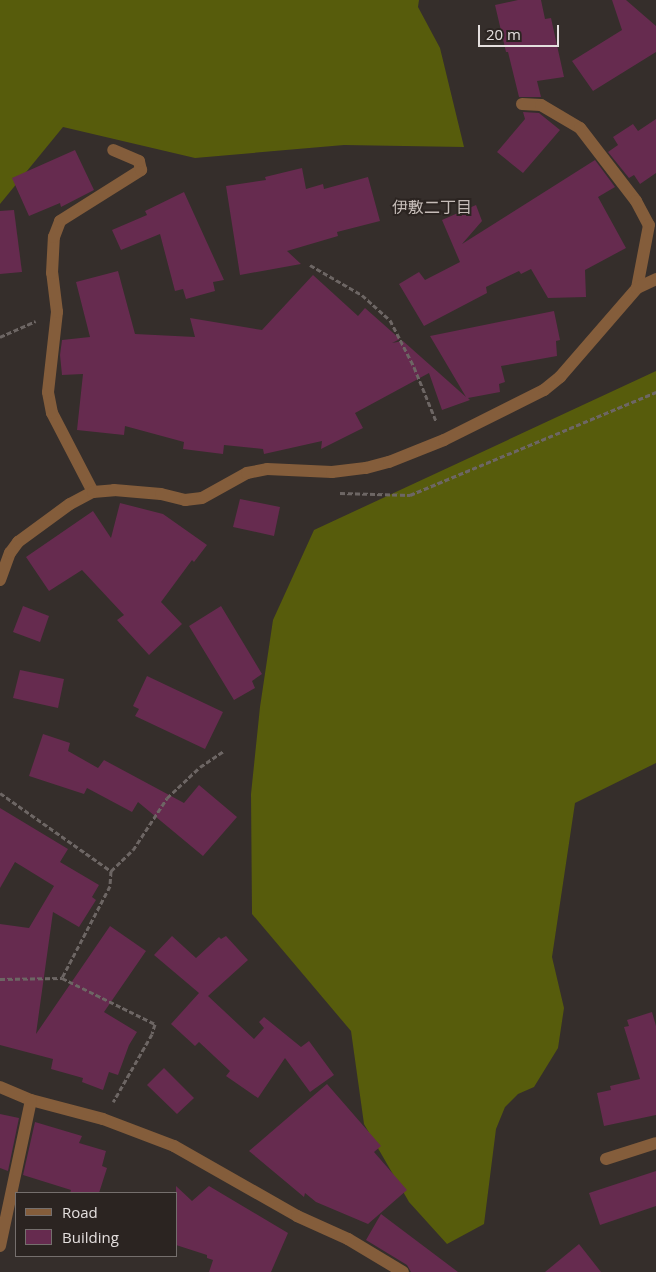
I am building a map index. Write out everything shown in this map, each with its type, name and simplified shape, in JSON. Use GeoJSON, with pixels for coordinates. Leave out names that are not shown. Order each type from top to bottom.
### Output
{"type":"FeatureCollection","features":[{"type":"Feature","properties":{"kind":"street"},"geometry":{"type":"LineString","coordinates":[[522,104],[541,105],[580,128],[636,201],[649,226],[638,288]]}},
{"type":"Feature","properties":{"kind":"street"},"geometry":{"type":"LineString","coordinates":[[93,492],[52,413],[48,392],[57,312],[52,273],[54,237],[60,221],[140,170],[139,161],[113,150]]}},
{"type":"Feature","properties":{"kind":"street"},"geometry":{"type":"LineString","coordinates":[[0,580],[10,553],[18,542],[70,504],[93,492],[114,490],[185,500],[202,498],[246,473],[267,469],[332,472],[366,468],[389,462],[444,440],[544,390],[560,377],[638,288],[656,279]]}},
{"type":"Feature","properties":{"kind":"street"},"geometry":{"type":"LineString","coordinates":[[0,1087],[31,1100],[104,1119],[174,1146],[297,1216],[348,1240],[403,1272]]}},
{"type":"Feature","properties":{"kind":"street"},"geometry":{"type":"LineString","coordinates":[[0,1246],[31,1100]]}},
{"type":"Feature","properties":{"kind":"street"},"geometry":{"type":"LineString","coordinates":[[606,1159],[656,1143]]}},
{"type":"Feature","properties":{"kind":"path"},"geometry":{"type":"LineString","coordinates":[[310,266],[362,296],[390,320],[414,367],[444,440]]}},
{"type":"Feature","properties":{"kind":"path"},"geometry":{"type":"LineString","coordinates":[[0,337],[57,312]]}},
{"type":"Feature","properties":{"kind":"path"},"geometry":{"type":"LineString","coordinates":[[331,493],[410,495],[656,392]]}},
{"type":"Feature","properties":{"kind":"path"},"geometry":{"type":"LineString","coordinates":[[62,978],[110,886],[111,872],[133,850],[166,798],[200,767],[224,751]]}},
{"type":"Feature","properties":{"kind":"path"},"geometry":{"type":"LineString","coordinates":[[0,793],[111,872]]}},
{"type":"Feature","properties":{"kind":"path"},"geometry":{"type":"LineString","coordinates":[[0,979],[62,978],[155,1024],[152,1034],[104,1119]]}},
{"type":"Feature","properties":{"kind":"shaded area"},"geometry":{"type":"Polygon","coordinates":[[[0,0],[419,0],[418,7],[440,48],[464,147],[344,145],[195,158],[63,127],[0,204],[0,0]]]}},
{"type":"Feature","properties":{"kind":"shaded area"},"geometry":{"type":"Polygon","coordinates":[[[656,371],[656,763],[575,803],[552,957],[564,1008],[558,1048],[534,1087],[518,1094],[505,1107],[496,1129],[484,1224],[447,1244],[409,1202],[364,1124],[351,1031],[252,914],[251,794],[260,707],[273,620],[314,530],[656,371]]]}},
{"type":"Feature","properties":{"kind":"building"},"geometry":{"type":"Polygon","coordinates":[[[518,0],[541,0],[545,19],[551,18],[564,77],[537,81],[541,97],[519,97],[508,52],[506,52],[495,5],[518,0]]]}},
{"type":"Feature","properties":{"kind":"building"},"geometry":{"type":"Polygon","coordinates":[[[612,0],[626,0],[656,26],[656,52],[593,91],[572,61],[622,30],[612,0]]]}},
{"type":"Feature","properties":{"kind":"building"},"geometry":{"type":"Polygon","coordinates":[[[523,112],[539,113],[560,130],[523,173],[497,152],[525,119],[523,112]]]}},
{"type":"Feature","properties":{"kind":"building"},"geometry":{"type":"Polygon","coordinates":[[[656,119],[656,173],[640,184],[634,175],[629,178],[608,152],[618,145],[613,137],[633,124],[638,131],[656,119]]]}},
{"type":"Feature","properties":{"kind":"building"},"geometry":{"type":"Polygon","coordinates":[[[75,150],[94,190],[61,207],[60,203],[29,216],[12,178],[75,150]]]}},
{"type":"Feature","properties":{"kind":"building"},"geometry":{"type":"Polygon","coordinates":[[[595,160],[615,187],[598,197],[626,248],[585,270],[586,297],[548,298],[531,269],[521,274],[519,271],[486,287],[487,293],[424,326],[399,284],[419,272],[425,280],[460,262],[442,220],[476,205],[482,221],[462,244],[595,160]]]}},
{"type":"Feature","properties":{"kind":"building"},"geometry":{"type":"Polygon","coordinates":[[[302,168],[306,189],[323,184],[324,189],[368,177],[380,221],[337,232],[338,236],[287,251],[301,264],[240,275],[226,186],[266,180],[265,177],[302,168]]]}},
{"type":"Feature","properties":{"kind":"building"},"geometry":{"type":"Polygon","coordinates":[[[184,192],[224,280],[213,282],[215,291],[186,299],[183,289],[175,291],[160,234],[121,250],[112,230],[147,215],[145,211],[184,192]]]}},
{"type":"Feature","properties":{"kind":"building"},"geometry":{"type":"Polygon","coordinates":[[[14,210],[22,272],[0,274],[0,211],[14,210]]]}},
{"type":"Feature","properties":{"kind":"building"},"geometry":{"type":"Polygon","coordinates":[[[118,271],[135,334],[195,337],[190,318],[262,330],[313,275],[358,316],[365,308],[400,339],[392,343],[403,341],[466,397],[430,336],[554,311],[560,340],[556,341],[557,356],[501,366],[505,382],[499,384],[500,392],[468,398],[470,400],[442,410],[429,373],[355,413],[363,428],[321,449],[322,441],[264,454],[263,449],[224,445],[223,454],[183,449],[184,442],[125,426],[124,435],[77,430],[83,374],[62,375],[60,355],[62,340],[90,337],[76,282],[118,271]]]}},
{"type":"Feature","properties":{"kind":"building"},"geometry":{"type":"Polygon","coordinates":[[[240,499],[280,507],[274,536],[233,527],[240,499]]]}},
{"type":"Feature","properties":{"kind":"building"},"geometry":{"type":"Polygon","coordinates":[[[120,503],[163,514],[207,545],[194,562],[192,560],[161,602],[182,624],[149,655],[117,620],[124,615],[82,570],[49,591],[26,557],[93,511],[111,538],[120,503]]]}},
{"type":"Feature","properties":{"kind":"building"},"geometry":{"type":"Polygon","coordinates":[[[23,606],[49,616],[40,642],[13,632],[23,606]]]}},
{"type":"Feature","properties":{"kind":"building"},"geometry":{"type":"Polygon","coordinates":[[[221,606],[262,674],[252,681],[255,688],[234,700],[189,626],[221,606]]]}},
{"type":"Feature","properties":{"kind":"building"},"geometry":{"type":"Polygon","coordinates":[[[20,670],[64,679],[58,708],[13,698],[20,670]]]}},
{"type":"Feature","properties":{"kind":"building"},"geometry":{"type":"Polygon","coordinates":[[[147,676],[223,712],[205,749],[135,716],[139,709],[133,706],[147,676]]]}},
{"type":"Feature","properties":{"kind":"building"},"geometry":{"type":"Polygon","coordinates":[[[43,734],[70,743],[68,751],[98,768],[104,760],[184,803],[199,785],[237,817],[203,856],[138,802],[132,812],[87,788],[84,794],[29,776],[43,734]]]}},
{"type":"Feature","properties":{"kind":"building"},"geometry":{"type":"Polygon","coordinates":[[[0,808],[68,849],[60,862],[99,885],[92,897],[96,900],[79,927],[53,912],[36,1034],[110,926],[146,951],[104,1012],[137,1032],[129,1045],[118,1075],[109,1072],[103,1090],[82,1082],[83,1078],[51,1069],[53,1059],[0,1045],[0,924],[29,928],[54,886],[15,862],[0,888],[0,808]]]}},
{"type":"Feature","properties":{"kind":"building"},"geometry":{"type":"Polygon","coordinates":[[[172,936],[196,958],[219,937],[221,939],[226,936],[248,960],[208,996],[254,1039],[264,1028],[259,1022],[264,1017],[301,1047],[309,1041],[334,1075],[310,1092],[285,1058],[258,1098],[226,1076],[230,1071],[199,1042],[195,1046],[171,1024],[199,993],[154,955],[172,936]]]}},
{"type":"Feature","properties":{"kind":"building"},"geometry":{"type":"Polygon","coordinates":[[[652,1012],[656,1026],[656,1115],[604,1126],[597,1093],[611,1090],[610,1086],[640,1079],[624,1027],[629,1026],[627,1020],[652,1012]]]}},
{"type":"Feature","properties":{"kind":"building"},"geometry":{"type":"Polygon","coordinates":[[[164,1068],[194,1098],[177,1114],[147,1085],[164,1068]]]}},
{"type":"Feature","properties":{"kind":"building"},"geometry":{"type":"Polygon","coordinates":[[[327,1084],[381,1146],[374,1152],[407,1190],[368,1224],[316,1202],[305,1193],[304,1197],[249,1151],[327,1084]]]}},
{"type":"Feature","properties":{"kind":"building"},"geometry":{"type":"Polygon","coordinates":[[[0,1114],[19,1118],[8,1171],[0,1168],[0,1114]]]}},
{"type":"Feature","properties":{"kind":"building"},"geometry":{"type":"Polygon","coordinates":[[[35,1122],[82,1136],[79,1143],[106,1151],[102,1166],[107,1168],[99,1192],[70,1192],[71,1190],[23,1175],[35,1122]]]}},
{"type":"Feature","properties":{"kind":"building"},"geometry":{"type":"Polygon","coordinates":[[[656,1171],[656,1206],[600,1225],[589,1193],[656,1171]]]}},
{"type":"Feature","properties":{"kind":"building"},"geometry":{"type":"Polygon","coordinates":[[[176,1186],[192,1201],[209,1186],[288,1233],[271,1272],[209,1272],[213,1260],[207,1258],[207,1255],[178,1246],[178,1192],[176,1192],[176,1186]]]}},
{"type":"Feature","properties":{"kind":"building"},"geometry":{"type":"Polygon","coordinates":[[[381,1214],[458,1272],[411,1272],[407,1265],[366,1240],[381,1214]]]}},
{"type":"Feature","properties":{"kind":"building"},"geometry":{"type":"Polygon","coordinates":[[[579,1244],[601,1272],[545,1272],[579,1244]]]}},
{"type":"Feature","properties":{"kind":"district","name":"伊敷二丁目"},"geometry":{"type":"Point","coordinates":[432,207]}}]}
